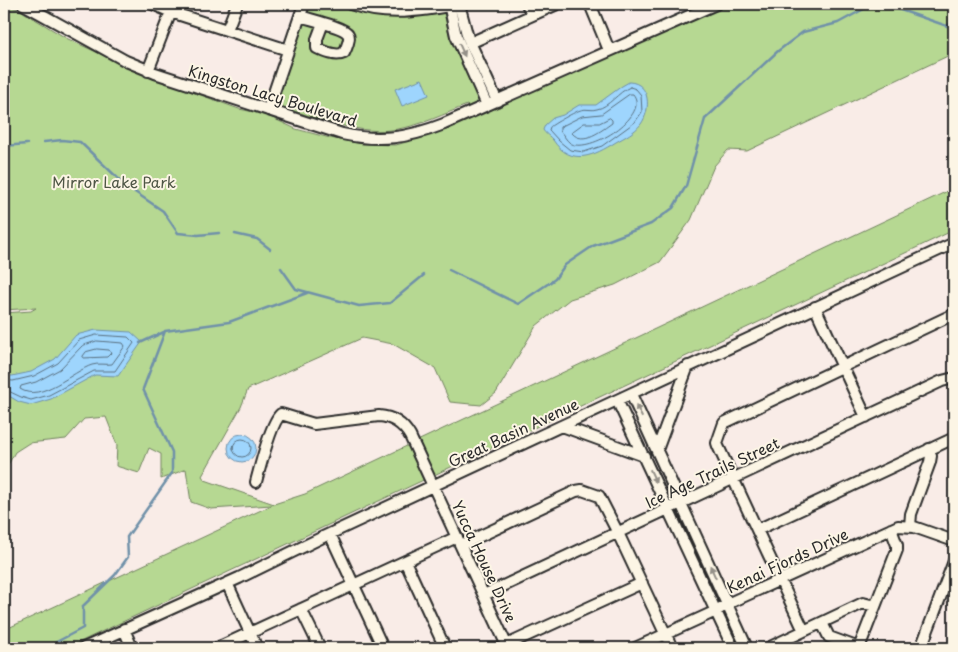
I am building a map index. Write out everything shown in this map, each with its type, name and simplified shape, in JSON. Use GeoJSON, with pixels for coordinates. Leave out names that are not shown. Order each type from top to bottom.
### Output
{"type":"FeatureCollection","features":[{"type":"Feature","properties":{"kind":"street","name":"Kingston Lacy Boulevard"},"geometry":{"type":"LineString","coordinates":[[23,4],[34,6],[119,57],[148,71],[342,134],[384,139],[429,130],[716,4]]}},
{"type":"Feature","properties":{"kind":"street"},"geometry":{"type":"LineString","coordinates":[[153,4],[172,8],[227,30],[288,50]]}},
{"type":"Feature","properties":{"kind":"street"},"geometry":{"type":"LineString","coordinates":[[227,30],[237,4]]}},
{"type":"Feature","properties":{"kind":"street"},"geometry":{"type":"LineString","coordinates":[[268,110],[304,4]]}},
{"type":"Feature","properties":{"kind":"street"},"geometry":{"type":"LineString","coordinates":[[350,4],[367,6],[392,13],[424,10],[452,4]]}},
{"type":"Feature","properties":{"kind":"street"},"geometry":{"type":"LineString","coordinates":[[452,4],[463,24],[492,103]]}},
{"type":"Feature","properties":{"kind":"street"},"geometry":{"type":"LineString","coordinates":[[452,4],[456,36],[492,103]]}},
{"type":"Feature","properties":{"kind":"street"},"geometry":{"type":"LineString","coordinates":[[527,4],[532,15]]}},
{"type":"Feature","properties":{"kind":"street"},"geometry":{"type":"LineString","coordinates":[[470,44],[557,4]]}},
{"type":"Feature","properties":{"kind":"street"},"geometry":{"type":"LineString","coordinates":[[590,4],[609,50]]}},
{"type":"Feature","properties":{"kind":"street"},"geometry":{"type":"LineString","coordinates":[[148,71],[172,8]]}},
{"type":"Feature","properties":{"kind":"street"},"geometry":{"type":"LineString","coordinates":[[300,16],[322,23]]}},
{"type":"Feature","properties":{"kind":"street","name":"Great Basin Avenue"},"geometry":{"type":"LineString","coordinates":[[84,648],[954,243]]}},
{"type":"Feature","properties":{"kind":"street"},"geometry":{"type":"LineString","coordinates":[[816,308],[866,417]]}},
{"type":"Feature","properties":{"kind":"street"},"geometry":{"type":"LineString","coordinates":[[804,631],[717,443],[725,421],[954,314]]}},
{"type":"Feature","properties":{"kind":"street"},"geometry":{"type":"LineString","coordinates":[[657,450],[688,366]]}},
{"type":"Feature","properties":{"kind":"street","name":"Ice Age Trails Street"},"geometry":{"type":"LineString","coordinates":[[484,595],[942,381],[954,378]]}},
{"type":"Feature","properties":{"kind":"street"},"geometry":{"type":"LineString","coordinates":[[631,394],[747,648]]}},
{"type":"Feature","properties":{"kind":"street"},"geometry":{"type":"LineString","coordinates":[[617,400],[733,648]]}},
{"type":"Feature","properties":{"kind":"street","name":"Yucca House Drive"},"geometry":{"type":"LineString","coordinates":[[256,482],[274,426],[278,416],[281,414],[314,424],[379,416],[392,419],[407,431],[484,595],[505,647]]}},
{"type":"Feature","properties":{"kind":"street"},"geometry":{"type":"LineString","coordinates":[[562,426],[644,456]]}},
{"type":"Feature","properties":{"kind":"street"},"geometry":{"type":"LineString","coordinates":[[757,530],[954,438]]}},
{"type":"Feature","properties":{"kind":"street"},"geometry":{"type":"LineString","coordinates":[[910,526],[911,514],[930,462],[929,449]]}},
{"type":"Feature","properties":{"kind":"street"},"geometry":{"type":"LineString","coordinates":[[217,648],[405,561],[459,541],[582,490],[601,498],[672,648]]}},
{"type":"Feature","properties":{"kind":"street","name":"Kenai Fjords Drive"},"geometry":{"type":"LineString","coordinates":[[635,648],[898,526],[910,526],[954,542]]}},
{"type":"Feature","properties":{"kind":"street"},"geometry":{"type":"LineString","coordinates":[[822,623],[829,636],[859,648],[897,550],[891,529]]}},
{"type":"Feature","properties":{"kind":"street"},"geometry":{"type":"LineString","coordinates":[[330,534],[383,648]]}},
{"type":"Feature","properties":{"kind":"street"},"geometry":{"type":"LineString","coordinates":[[405,561],[445,648]]}},
{"type":"Feature","properties":{"kind":"street"},"geometry":{"type":"LineString","coordinates":[[921,648],[954,561]]}},
{"type":"Feature","properties":{"kind":"street"},"geometry":{"type":"LineString","coordinates":[[227,583],[257,648]]}},
{"type":"Feature","properties":{"kind":"street"},"geometry":{"type":"LineString","coordinates":[[505,647],[642,583]]}},
{"type":"Feature","properties":{"kind":"street"},"geometry":{"type":"LineString","coordinates":[[768,648],[863,603],[875,606]]}},
{"type":"Feature","properties":{"kind":"street"},"geometry":{"type":"LineString","coordinates":[[301,609],[320,648]]}},
{"type":"Feature","properties":{"kind":"street"},"geometry":{"type":"LineString","coordinates":[[124,629],[132,648]]}},
{"type":"Feature","properties":{"kind":"green space","name":"Mirror Lake Park"},"geometry":{"type":"Polygon","coordinates":[[[4,4],[20,10],[66,38],[146,75],[239,109],[264,114],[296,129],[330,138],[363,144],[396,145],[427,136],[512,97],[587,67],[605,56],[729,4],[954,4],[954,53],[747,151],[728,150],[714,166],[691,220],[660,262],[615,285],[570,299],[536,326],[496,393],[481,405],[450,402],[435,368],[393,344],[362,338],[248,389],[241,407],[202,476],[205,480],[274,504],[305,494],[954,188],[954,230],[67,648],[4,648],[4,630],[272,505],[211,509],[191,502],[186,469],[161,479],[161,454],[149,448],[139,473],[116,466],[117,445],[106,417],[84,419],[66,439],[29,443],[15,452],[4,472],[4,313],[31,311],[36,308],[4,310],[4,4]]]}},
{"type":"Feature","properties":{"kind":"green space"},"geometry":{"type":"Polygon","coordinates":[[[308,4],[343,4],[361,10],[443,9],[450,38],[478,99],[476,105],[469,107],[467,105],[416,125],[384,131],[341,125],[285,108],[284,111],[274,107],[308,4]]]}},
{"type":"Feature","properties":{"kind":"water"},"geometry":{"type":"Polygon","coordinates":[[[422,79],[429,95],[402,106],[395,89],[422,79]]]}},
{"type":"Feature","properties":{"kind":"water"},"geometry":{"type":"Polygon","coordinates":[[[629,82],[642,87],[645,92],[647,98],[646,112],[641,124],[636,129],[608,147],[591,155],[575,156],[567,154],[543,130],[545,125],[553,118],[563,115],[579,105],[596,105],[629,82]]]}},
{"type":"Feature","properties":{"kind":"water"},"geometry":{"type":"Polygon","coordinates":[[[96,330],[131,332],[142,342],[118,376],[95,375],[51,399],[31,405],[19,402],[4,393],[4,375],[12,376],[31,372],[55,359],[76,335],[96,330]]]}},
{"type":"Feature","properties":{"kind":"water"},"geometry":{"type":"Polygon","coordinates":[[[242,434],[252,438],[256,448],[252,458],[242,462],[232,458],[228,448],[232,438],[242,434]]]}},
{"type":"Feature","properties":{"kind":"waterway"},"geometry":{"type":"LineString","coordinates":[[449,270],[518,304],[555,279],[565,265],[593,246],[651,224],[673,208],[686,186],[705,119],[778,51],[803,32],[838,23],[873,4]]}},
{"type":"Feature","properties":{"kind":"waterway"},"geometry":{"type":"LineString","coordinates":[[883,4],[947,26],[954,20]]}},
{"type":"Feature","properties":{"kind":"waterway"},"geometry":{"type":"LineString","coordinates":[[44,142],[62,140],[80,142],[126,186],[163,211],[178,233],[198,235],[219,233]]}},
{"type":"Feature","properties":{"kind":"waterway"},"geometry":{"type":"LineString","coordinates":[[4,146],[27,144]]}},
{"type":"Feature","properties":{"kind":"waterway"},"geometry":{"type":"LineString","coordinates":[[235,234],[257,239],[270,249]]}},
{"type":"Feature","properties":{"kind":"waterway"},"geometry":{"type":"LineString","coordinates":[[281,268],[296,289],[359,306],[390,303],[424,275]]}},
{"type":"Feature","properties":{"kind":"waterway"},"geometry":{"type":"LineString","coordinates":[[45,648],[83,628],[83,606],[115,575],[128,557],[127,537],[172,473],[172,452],[143,389],[165,331],[229,322],[307,293]]}},
{"type":"Feature","properties":{"kind":"waterway"},"geometry":{"type":"LineString","coordinates":[[140,343],[164,332]]}}]}
